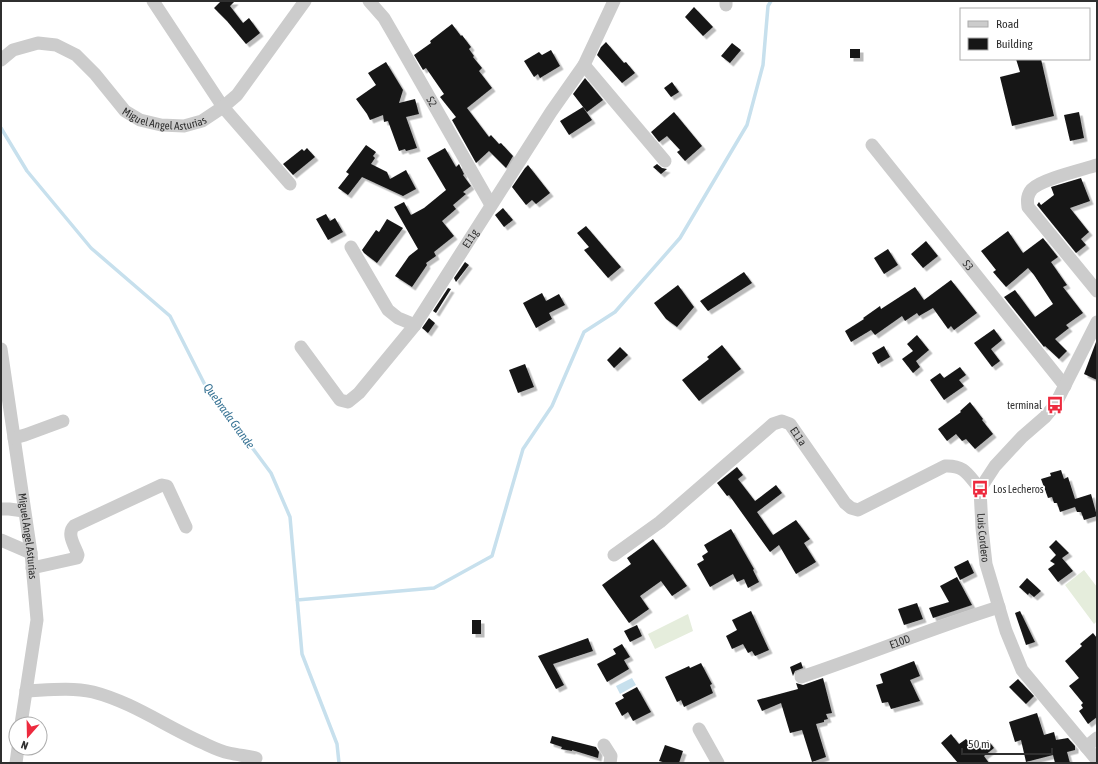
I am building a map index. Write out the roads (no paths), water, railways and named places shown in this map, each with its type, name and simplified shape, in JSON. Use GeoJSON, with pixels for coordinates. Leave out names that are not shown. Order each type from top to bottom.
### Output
{"type":"FeatureCollection","features":[{"type":"Feature","properties":{"kind":"street"},"geometry":{"type":"LineString","coordinates":[[153,1],[223,108],[290,184]]}},
{"type":"Feature","properties":{"kind":"street","name":"Miguel Angel Asturias"},"geometry":{"type":"LineString","coordinates":[[1,60],[13,50],[38,42],[56,45],[76,55],[95,74],[125,111],[140,120],[161,125],[184,126],[202,121],[223,108],[237,95],[305,1]]}},
{"type":"Feature","properties":{"kind":"street","name":"S2"},"geometry":{"type":"LineString","coordinates":[[369,1],[384,18],[491,205]]}},
{"type":"Feature","properties":{"kind":"street","name":"E11g"},"geometry":{"type":"LineString","coordinates":[[301,347],[340,400],[348,402],[359,393],[416,325],[551,112],[584,65],[614,1]]}},
{"type":"Feature","properties":{"kind":"street"},"geometry":{"type":"LineString","coordinates":[[584,65],[665,161]]}},
{"type":"Feature","properties":{"kind":"street","name":"S3"},"geometry":{"type":"LineString","coordinates":[[872,145],[1065,386]]}},
{"type":"Feature","properties":{"kind":"street"},"geometry":{"type":"LineString","coordinates":[[1097,165],[1039,183],[1031,190],[1027,197],[1028,207],[1097,291]]}},
{"type":"Feature","properties":{"kind":"street"},"geometry":{"type":"LineString","coordinates":[[351,247],[388,310],[398,318],[416,325]]}},
{"type":"Feature","properties":{"kind":"street"},"geometry":{"type":"LineString","coordinates":[[980,489],[994,466],[1022,437],[1045,417],[1055,404],[1097,322]]}},
{"type":"Feature","properties":{"kind":"street","name":"Miguel Angel Asturias"},"geometry":{"type":"LineString","coordinates":[[1,349],[32,568],[37,620],[22,716]]}},
{"type":"Feature","properties":{"kind":"street"},"geometry":{"type":"LineString","coordinates":[[14,438],[63,421]]}},
{"type":"Feature","properties":{"kind":"street","name":"E11a"},"geometry":{"type":"LineString","coordinates":[[614,555],[660,522],[773,424],[782,421],[790,424],[845,503],[851,508],[858,510],[945,466],[962,468],[980,489]]}},
{"type":"Feature","properties":{"kind":"street"},"geometry":{"type":"LineString","coordinates":[[32,568],[77,558],[78,555],[70,534],[71,529],[74,526],[162,485],[167,486],[186,527]]}},
{"type":"Feature","properties":{"kind":"street","name":"Luis Cordero"},"geometry":{"type":"LineString","coordinates":[[980,489],[986,564],[1006,631],[1022,670],[1097,760]]}},
{"type":"Feature","properties":{"kind":"street"},"geometry":{"type":"LineString","coordinates":[[1,509],[24,511]]}},
{"type":"Feature","properties":{"kind":"street"},"geometry":{"type":"LineString","coordinates":[[1,540],[30,553]]}},
{"type":"Feature","properties":{"kind":"street","name":"E10D"},"geometry":{"type":"LineString","coordinates":[[801,677],[866,655],[952,622],[999,607]]}},
{"type":"Feature","properties":{"kind":"street"},"geometry":{"type":"LineString","coordinates":[[26,691],[66,689],[92,692],[141,711],[208,745],[228,753],[256,758]]}},
{"type":"Feature","properties":{"kind":"street"},"geometry":{"type":"LineString","coordinates":[[698,729],[718,763]]}},
{"type":"Feature","properties":{"kind":"street"},"geometry":{"type":"LineString","coordinates":[[1086,747],[1097,738]]}},
{"type":"Feature","properties":{"kind":"street"},"geometry":{"type":"LineString","coordinates":[[604,745],[611,756],[610,763]]}},
{"type":"Feature","properties":{"kind":"water"},"geometry":{"type":"Polygon","coordinates":[[[632,678],[636,685],[620,694],[616,686],[632,678]]]}},
{"type":"Feature","properties":{"kind":"waterway"},"geometry":{"type":"LineString","coordinates":[[297,600],[434,588],[492,556],[523,449],[552,406],[584,332],[615,312],[680,238],[747,125],[763,65],[768,6],[771,1]]}},
{"type":"Feature","properties":{"kind":"waterway","name":"Quebrada Grande"},"geometry":{"type":"LineString","coordinates":[[1,128],[27,171],[91,248],[170,316],[204,383],[271,473],[290,517],[302,654],[337,744],[339,763]]}},
{"type":"Feature","properties":{"kind":"place","name":"terminal"},"geometry":{"type":"Point","coordinates":[1055,405]}},
{"type":"Feature","properties":{"kind":"place","name":"Los Lecheros"},"geometry":{"type":"Point","coordinates":[980,489]}}]}
